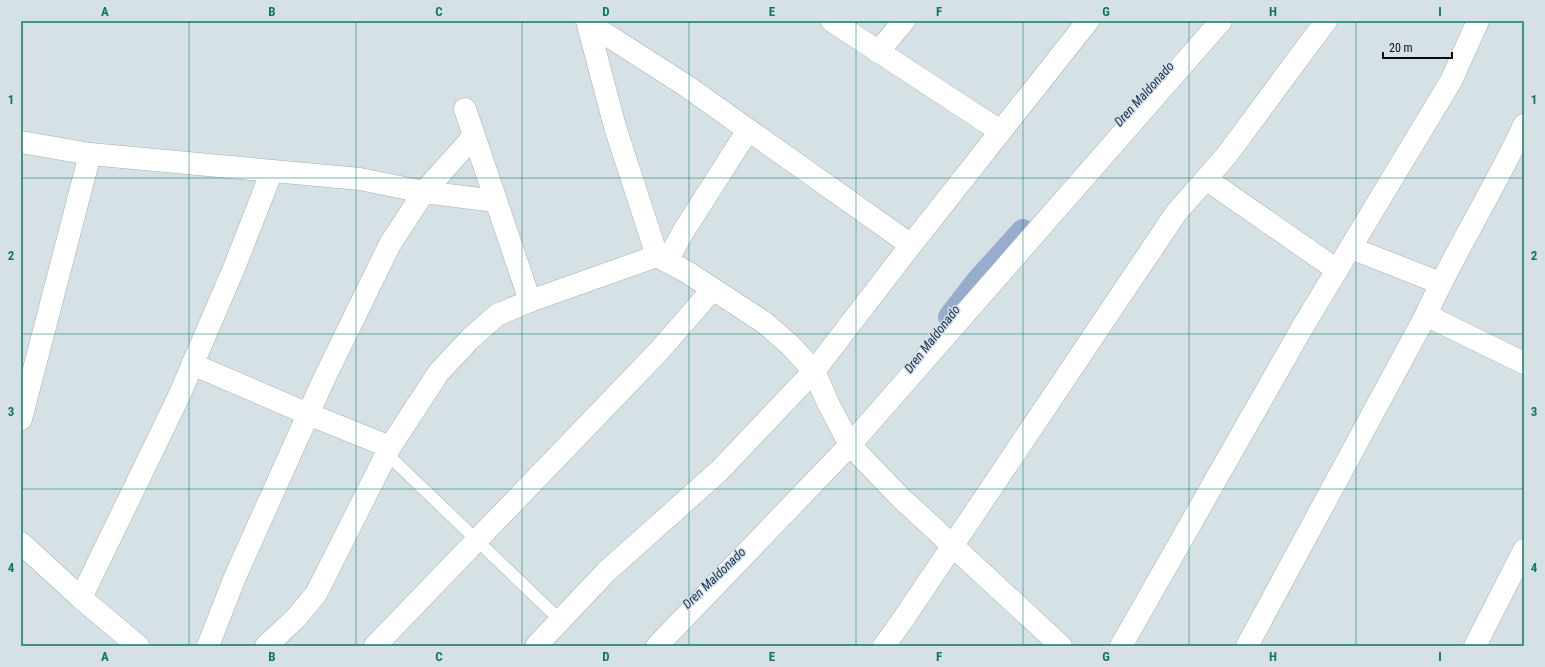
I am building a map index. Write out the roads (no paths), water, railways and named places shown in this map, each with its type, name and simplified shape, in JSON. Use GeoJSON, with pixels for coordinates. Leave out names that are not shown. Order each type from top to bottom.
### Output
{"type":"FeatureCollection","features":[{"type":"Feature","properties":{"kind":"street"},"geometry":{"type":"LineString","coordinates":[[832,21],[1000,131]]}},
{"type":"Feature","properties":{"kind":"street"},"geometry":{"type":"LineString","coordinates":[[878,52],[904,21]]}},
{"type":"Feature","properties":{"kind":"street"},"geometry":{"type":"LineString","coordinates":[[536,646],[607,571],[719,471],[814,371],[1000,131],[1088,21]]}},
{"type":"Feature","properties":{"kind":"street"},"geometry":{"type":"LineString","coordinates":[[657,646],[850,445],[1221,21]]}},
{"type":"Feature","properties":{"kind":"street"},"geometry":{"type":"LineString","coordinates":[[884,646],[1176,213],[1226,156],[1326,21]]}},
{"type":"Feature","properties":{"kind":"street"},"geometry":{"type":"LineString","coordinates":[[1120,646],[1298,335],[1451,81],[1478,21]]}},
{"type":"Feature","properties":{"kind":"street"},"geometry":{"type":"LineString","coordinates":[[588,22],[685,85],[911,245]]}},
{"type":"Feature","properties":{"kind":"street"},"geometry":{"type":"LineString","coordinates":[[588,22],[615,127],[662,259],[765,323],[790,345],[814,371],[828,403],[850,445],[900,497],[1061,646]]}},
{"type":"Feature","properties":{"kind":"street"},"geometry":{"type":"LineString","coordinates":[[465,109],[530,301]]}},
{"type":"Feature","properties":{"kind":"street"},"geometry":{"type":"LineString","coordinates":[[1246,646],[1426,315],[1440,283],[1518,155],[1524,125]]}},
{"type":"Feature","properties":{"kind":"street"},"geometry":{"type":"LineString","coordinates":[[266,646],[296,618],[316,594],[388,450],[439,372],[471,338],[497,315],[530,301],[662,259],[683,232],[748,130]]}},
{"type":"Feature","properties":{"kind":"street"},"geometry":{"type":"LineString","coordinates":[[208,646],[235,576],[308,414],[390,244],[424,192],[473,136]]}},
{"type":"Feature","properties":{"kind":"street"},"geometry":{"type":"LineString","coordinates":[[21,142],[90,154],[360,179],[424,192],[495,201]]}},
{"type":"Feature","properties":{"kind":"street"},"geometry":{"type":"LineString","coordinates":[[21,419],[90,154]]}},
{"type":"Feature","properties":{"kind":"street"},"geometry":{"type":"LineString","coordinates":[[81,598],[165,424],[192,364],[234,268],[272,171]]}},
{"type":"Feature","properties":{"kind":"street"},"geometry":{"type":"LineString","coordinates":[[1206,179],[1337,270]]}},
{"type":"Feature","properties":{"kind":"street"},"geometry":{"type":"LineString","coordinates":[[1351,248],[1440,283]]}},
{"type":"Feature","properties":{"kind":"street"},"geometry":{"type":"LineString","coordinates":[[376,646],[658,352],[712,290]]}},
{"type":"Feature","properties":{"kind":"street"},"geometry":{"type":"LineString","coordinates":[[1426,315],[1524,363]]}},
{"type":"Feature","properties":{"kind":"street"},"geometry":{"type":"LineString","coordinates":[[192,364],[388,450]]}},
{"type":"Feature","properties":{"kind":"street"},"geometry":{"type":"LineString","coordinates":[[21,542],[81,598],[138,646]]}},
{"type":"Feature","properties":{"kind":"street"},"geometry":{"type":"LineString","coordinates":[[1476,646],[1524,550]]}},
{"type":"Feature","properties":{"kind":"lane"},"geometry":{"type":"LineString","coordinates":[[388,450],[477,540],[560,620]]}},
{"type":"Feature","properties":{"kind":"waterway","name":"Dren Maldonado"},"geometry":{"type":"LineString","coordinates":[[950,317],[977,282],[1023,231]]}}]}
